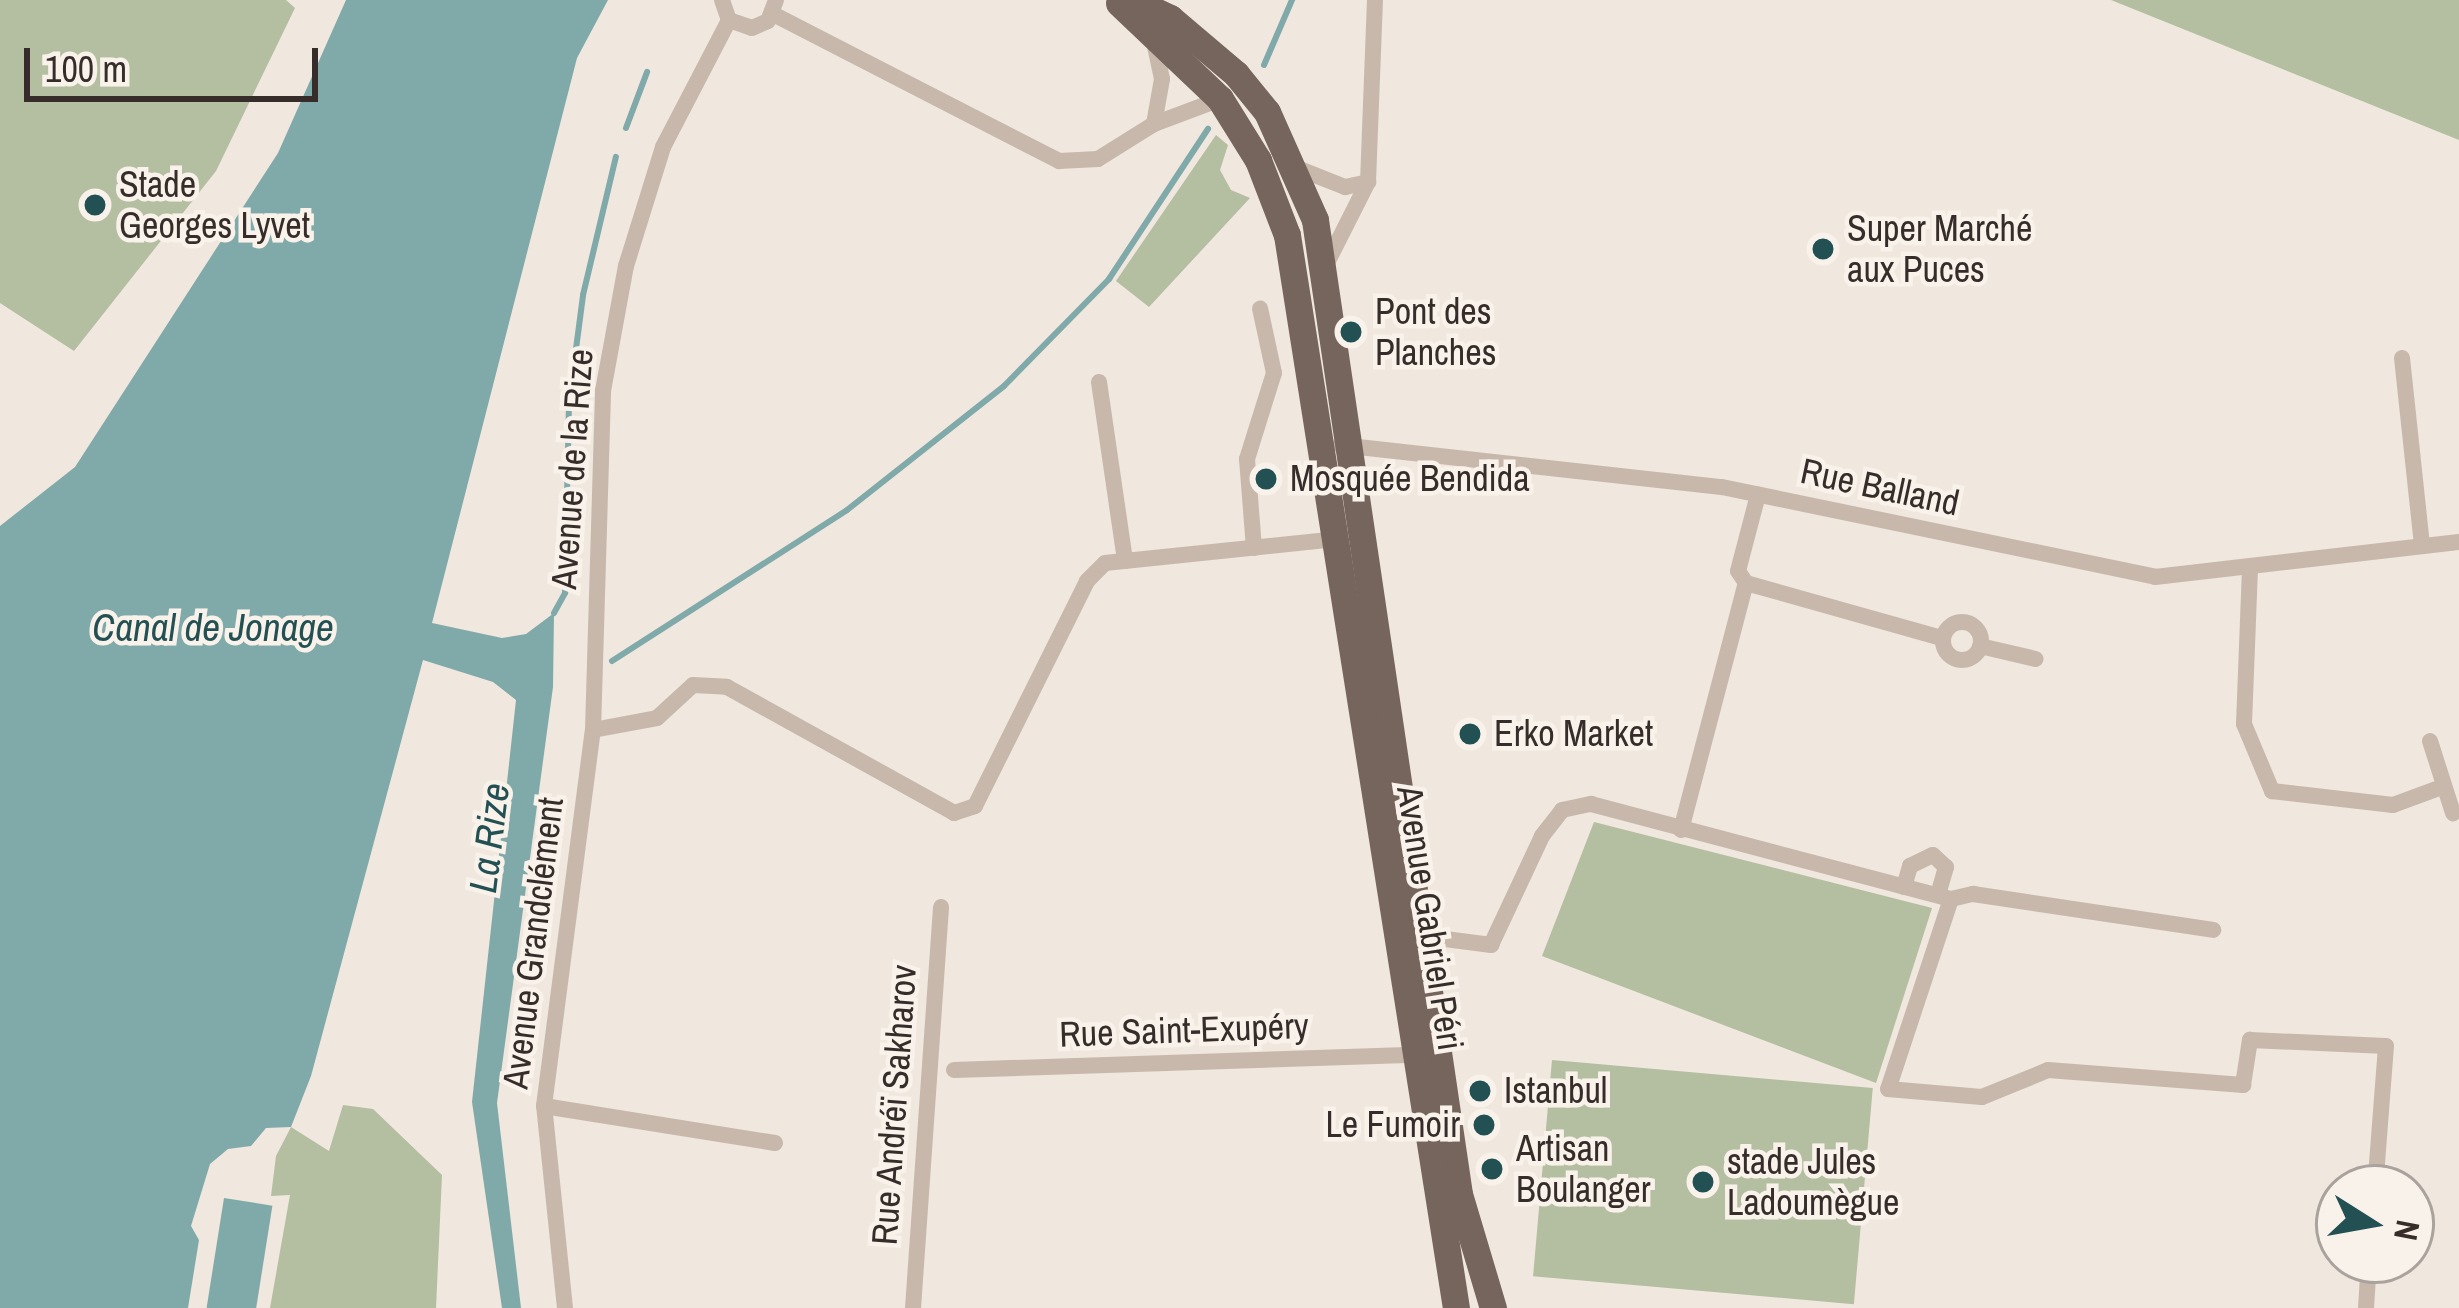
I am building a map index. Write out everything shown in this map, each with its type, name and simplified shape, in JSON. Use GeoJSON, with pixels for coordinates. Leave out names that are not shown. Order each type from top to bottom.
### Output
{"type":"FeatureCollection","features":[{"type":"Feature","properties":{"kind":"main road","name":"Avenue Gabriel Péri"},"geometry":{"type":"LineString","coordinates":[[1116,0],[1224,105],[1258,160],[1287,235],[1456,1308]]}},
{"type":"Feature","properties":{"kind":"main road","name":"Avenue Gabriel Péri"},"geometry":{"type":"LineString","coordinates":[[1132,0],[1170,18],[1246,85],[1298,168],[1325,265],[1459,1194],[1493,1308]]}},
{"type":"Feature","properties":{"kind":"main road","name":"Avenue Gabriel Péri"},"geometry":{"type":"LineString","coordinates":[[1336,539],[1354,551],[1366,633],[1382,658]]}},
{"type":"Feature","properties":{"kind":"street"},"geometry":{"type":"LineString","coordinates":[[722,0],[729,20],[752,28],[775,7],[1059,161],[1098,159],[1154,124],[1224,105]]}},
{"type":"Feature","properties":{"kind":"street"},"geometry":{"type":"LineString","coordinates":[[1325,265],[1368,182],[1375,0]]}},
{"type":"Feature","properties":{"kind":"street","name":"Avenue de la Rize"},"geometry":{"type":"LineString","coordinates":[[593,730],[603,392],[626,266],[663,147],[729,20]]}},
{"type":"Feature","properties":{"kind":"street"},"geometry":{"type":"LineString","coordinates":[[1153,36],[1162,79],[1154,124]]}},
{"type":"Feature","properties":{"kind":"street"},"geometry":{"type":"LineString","coordinates":[[1298,168],[1346,187],[1368,182]]}},
{"type":"Feature","properties":{"kind":"street"},"geometry":{"type":"LineString","coordinates":[[1254,548],[1247,459],[1274,373],[1259,308]]}},
{"type":"Feature","properties":{"kind":"street"},"geometry":{"type":"LineString","coordinates":[[2402,358],[2422,546]]}},
{"type":"Feature","properties":{"kind":"street"},"geometry":{"type":"LineString","coordinates":[[1099,382],[1125,561]]}},
{"type":"Feature","properties":{"kind":"street","name":"Rue Balland"},"geometry":{"type":"LineString","coordinates":[[1322,447],[1351,443],[1759,495],[2117,573],[2249,568],[2459,542]]}},
{"type":"Feature","properties":{"kind":"street"},"geometry":{"type":"LineString","coordinates":[[1759,495],[1738,571],[1746,583],[1942,638],[1959,660],[1980,646],[2036,658]]}},
{"type":"Feature","properties":{"kind":"street"},"geometry":{"type":"LineString","coordinates":[[593,730],[656,718],[692,686],[727,687],[954,813],[974,806],[1087,581],[1105,562],[1336,539]]}},
{"type":"Feature","properties":{"kind":"street"},"geometry":{"type":"LineString","coordinates":[[2249,568],[2245,724],[2272,791],[2393,805],[2442,787]]}},
{"type":"Feature","properties":{"kind":"street"},"geometry":{"type":"LineString","coordinates":[[1681,830],[1746,583]]}},
{"type":"Feature","properties":{"kind":"street"},"geometry":{"type":"LineString","coordinates":[[1942,638],[1964,622],[1979,632],[1980,646]]}},
{"type":"Feature","properties":{"kind":"street","name":"Avenue Grandclément"},"geometry":{"type":"LineString","coordinates":[[565,1308],[544,1106],[593,730]]}},
{"type":"Feature","properties":{"kind":"street"},"geometry":{"type":"LineString","coordinates":[[2430,741],[2453,814]]}},
{"type":"Feature","properties":{"kind":"street"},"geometry":{"type":"LineString","coordinates":[[1421,936],[1491,945],[1562,810],[1591,804],[1945,897],[1973,894],[2213,930]]}},
{"type":"Feature","properties":{"kind":"street"},"geometry":{"type":"LineString","coordinates":[[1904,887],[1910,866],[1933,855],[1946,867],[1945,897],[1888,1089],[1982,1097],[2048,1070],[2243,1085],[2250,1040],[2386,1046],[2377,1164]]}},
{"type":"Feature","properties":{"kind":"street","name":"Rue Andréï Sakharov"},"geometry":{"type":"LineString","coordinates":[[913,1308],[941,907]]}},
{"type":"Feature","properties":{"kind":"street","name":"Rue Saint-Exupéry"},"geometry":{"type":"LineString","coordinates":[[954,1070],[1415,1055]]}},
{"type":"Feature","properties":{"kind":"street"},"geometry":{"type":"LineString","coordinates":[[544,1106],[775,1143]]}},
{"type":"Feature","properties":{"kind":"green space","name":"Stade Georges Lyvet"},"geometry":{"type":"Polygon","coordinates":[[[0,0],[286,0],[295,8],[216,171],[74,351],[0,303],[0,0]]]}},
{"type":"Feature","properties":{"kind":"green space"},"geometry":{"type":"Polygon","coordinates":[[[2111,0],[2459,0],[2459,140],[2111,0]]]}},
{"type":"Feature","properties":{"kind":"green space"},"geometry":{"type":"Polygon","coordinates":[[[1216,135],[1228,145],[1220,170],[1231,190],[1250,198],[1149,307],[1116,281],[1216,135]]]}},
{"type":"Feature","properties":{"kind":"green space","name":"stade Jules Ladoumègue"},"geometry":{"type":"Polygon","coordinates":[[[1594,822],[1932,908],[1876,1083],[1542,956],[1594,822]]]}},
{"type":"Feature","properties":{"kind":"green space","name":"stade Jules Ladoumègue"},"geometry":{"type":"Polygon","coordinates":[[[1552,1060],[1873,1088],[1854,1304],[1533,1276],[1552,1060]]]}},
{"type":"Feature","properties":{"kind":"green space"},"geometry":{"type":"Polygon","coordinates":[[[343,1105],[373,1109],[442,1175],[436,1308],[270,1308],[290,1195],[271,1196],[276,1156],[291,1127],[329,1151],[343,1105]]]}},
{"type":"Feature","properties":{"kind":"water","name":"Canal de Jonage"},"geometry":{"type":"Polygon","coordinates":[[[346,0],[608,0],[577,58],[432,623],[502,638],[526,634],[554,613],[553,687],[497,1103],[521,1308],[502,1308],[472,1102],[516,700],[493,682],[423,660],[311,1076],[291,1127],[266,1128],[251,1146],[228,1149],[210,1164],[191,1226],[199,1240],[188,1308],[0,1308],[0,526],[75,467],[278,153],[346,0]]]}},
{"type":"Feature","properties":{"kind":"water"},"geometry":{"type":"Polygon","coordinates":[[[224,1198],[272,1206],[256,1308],[207,1308],[224,1198]]]}},
{"type":"Feature","properties":{"kind":"waterway"},"geometry":{"type":"LineString","coordinates":[[1264,65],[1292,0]]}},
{"type":"Feature","properties":{"kind":"waterway"},"geometry":{"type":"LineString","coordinates":[[626,128],[647,72]]}},
{"type":"Feature","properties":{"kind":"waterway"},"geometry":{"type":"LineString","coordinates":[[612,661],[847,510],[1004,386],[1109,279],[1208,129]]}},
{"type":"Feature","properties":{"kind":"waterway"},"geometry":{"type":"LineString","coordinates":[[554,613],[565,593],[569,402],[583,295],[616,157]]}},
{"type":"Feature","properties":{"kind":"place","name":"Stade Georges Lyvet"},"geometry":{"type":"Point","coordinates":[95,205]}},
{"type":"Feature","properties":{"kind":"place","name":"Super Marché aux Puces"},"geometry":{"type":"Point","coordinates":[1823,249]}},
{"type":"Feature","properties":{"kind":"place","name":"Pont des Planches"},"geometry":{"type":"Point","coordinates":[1351,332]}},
{"type":"Feature","properties":{"kind":"place","name":"Mosquée Bendida"},"geometry":{"type":"Point","coordinates":[1266,479]}},
{"type":"Feature","properties":{"kind":"place","name":"Erko Market"},"geometry":{"type":"Point","coordinates":[1470,734]}},
{"type":"Feature","properties":{"kind":"place","name":"Istanbul"},"geometry":{"type":"Point","coordinates":[1480,1091]}},
{"type":"Feature","properties":{"kind":"place","name":"Le Fumoir"},"geometry":{"type":"Point","coordinates":[1484,1125]}},
{"type":"Feature","properties":{"kind":"place","name":"Artisan Boulanger"},"geometry":{"type":"Point","coordinates":[1492,1169]}},
{"type":"Feature","properties":{"kind":"place","name":"stade Jules Ladoumègue"},"geometry":{"type":"Point","coordinates":[1703,1182]}},
{"type":"Feature","properties":{"kind":"water label","name":"La Rize"},"geometry":{"type":"Point","coordinates":[489,838]}}]}
